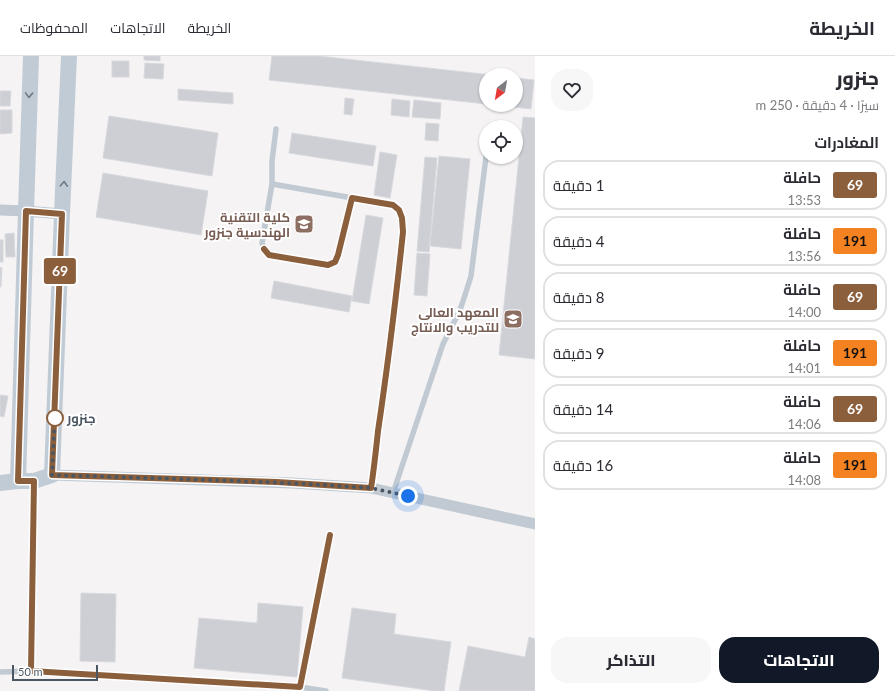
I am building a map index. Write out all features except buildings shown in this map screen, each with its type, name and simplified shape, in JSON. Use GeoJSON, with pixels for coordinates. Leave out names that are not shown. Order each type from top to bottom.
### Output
{"type":"FeatureCollection","features":[{"type":"Feature","properties":{"kind":"street"},"geometry":{"type":"LineString","coordinates":[[26,481],[26,211],[31,56]]}},
{"type":"Feature","properties":{"kind":"street"},"geometry":{"type":"LineString","coordinates":[[52,475],[69,56]]}},
{"type":"Feature","properties":{"kind":"street"},"geometry":{"type":"LineString","coordinates":[[0,210],[62,214]]}},
{"type":"Feature","properties":{"kind":"street"},"geometry":{"type":"LineString","coordinates":[[0,483],[26,481],[52,475],[277,482],[371,488],[535,524]]}},
{"type":"Feature","properties":{"kind":"lane"},"geometry":{"type":"LineString","coordinates":[[276,129],[272,160],[272,184],[262,244],[269,255],[328,265],[335,262],[352,198]]}},
{"type":"Feature","properties":{"kind":"lane"},"geometry":{"type":"LineString","coordinates":[[393,493],[443,344],[460,310],[471,276],[485,164]]}},
{"type":"Feature","properties":{"kind":"lane"},"geometry":{"type":"LineString","coordinates":[[272,184],[393,205],[399,210],[402,218],[403,232],[390,347],[371,488]]}},
{"type":"Feature","properties":{"kind":"lane"},"geometry":{"type":"LineString","coordinates":[[26,481],[31,671]]}},
{"type":"Feature","properties":{"kind":"lane"},"geometry":{"type":"LineString","coordinates":[[300,689],[330,535]]}},
{"type":"Feature","properties":{"kind":"lane"},"geometry":{"type":"LineString","coordinates":[[0,672],[31,671],[326,691]]}},
{"type":"Feature","properties":{"kind":"bus line","name":"69"},"geometry":{"type":"LineString","coordinates":[[264,249],[269,255],[328,265],[335,262],[338,255],[352,198],[393,205],[399,210],[402,218],[403,232],[390,347],[371,488],[277,482],[52,475],[62,214],[26,211],[18,481],[34,481],[31,671],[300,687],[330,535]]}},
{"type":"Feature","properties":{"kind":"place","name":"كلية التقنية الهندسية جنزور"},"geometry":{"type":"Point","coordinates":[304,224]}},
{"type":"Feature","properties":{"kind":"place","name":"المعهد العالي للتدريب والانتاج"},"geometry":{"type":"Point","coordinates":[513,319]}},
{"type":"Feature","properties":{"kind":"place","name":"جنزور"},"geometry":{"type":"Point","coordinates":[55,418]}},
{"type":"Feature","properties":{"kind":"route"},"geometry":{"type":"LineString","coordinates":[[55,418],[55,414],[52,475],[308,484],[371,488],[408,496]]}}]}
